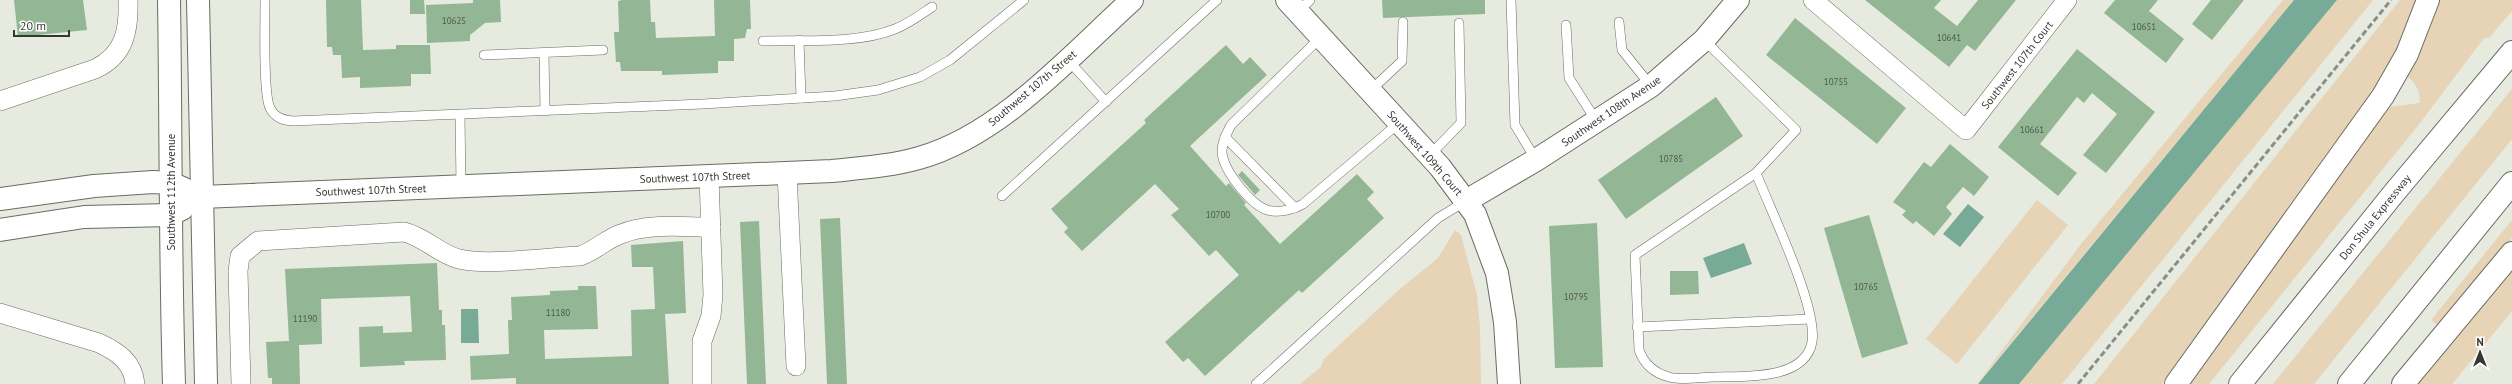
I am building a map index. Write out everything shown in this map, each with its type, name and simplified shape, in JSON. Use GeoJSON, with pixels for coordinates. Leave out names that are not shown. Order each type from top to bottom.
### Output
{"type":"FeatureCollection","features":[{"type":"Feature","properties":{"kind":"main road","name":"Southwest 112th Avenue"},"geometry":{"type":"LineString","coordinates":[[169,0],[170,216],[174,384]]}},
{"type":"Feature","properties":{"kind":"main road"},"geometry":{"type":"LineString","coordinates":[[198,0],[206,384]]}},
{"type":"Feature","properties":{"kind":"main road","name":"Southwest 107th Street"},"geometry":{"type":"LineString","coordinates":[[0,199],[94,186],[171,183],[202,197],[787,173],[877,167],[920,158],[947,148],[995,121],[1132,0]]}},
{"type":"Feature","properties":{"kind":"main road","name":"Southwest 108th Avenue"},"geometry":{"type":"LineString","coordinates":[[1466,200],[1536,160],[1651,86],[1704,40],[1738,0]]}},
{"type":"Feature","properties":{"kind":"main road"},"geometry":{"type":"LineString","coordinates":[[2176,384],[2383,96],[2407,54],[2428,0]]}},
{"type":"Feature","properties":{"kind":"main road","name":"Southwest 109th Court"},"geometry":{"type":"LineString","coordinates":[[1298,4],[1321,37],[1429,156],[1466,200],[1483,231],[1498,273],[1505,322],[1509,384]]}},
{"type":"Feature","properties":{"kind":"main road","name":"Don Shula Expressway"},"geometry":{"type":"LineString","coordinates":[[2240,384],[2512,52]]}},
{"type":"Feature","properties":{"kind":"main road"},"geometry":{"type":"LineString","coordinates":[[2349,384],[2512,183]]}},
{"type":"Feature","properties":{"kind":"main road","name":"Southwest 107th Street"},"geometry":{"type":"LineString","coordinates":[[170,216],[202,197]]}},
{"type":"Feature","properties":{"kind":"main road"},"geometry":{"type":"LineString","coordinates":[[0,230],[84,217],[170,216]]}},
{"type":"Feature","properties":{"kind":"main road"},"geometry":{"type":"LineString","coordinates":[[2403,384],[2512,253]]}},
{"type":"Feature","properties":{"kind":"street"},"geometry":{"type":"LineString","coordinates":[[0,101],[95,69],[109,61],[120,49],[125,38],[129,23],[128,0]]}},
{"type":"Feature","properties":{"kind":"street","name":"Southwest 107th Court"},"geometry":{"type":"LineString","coordinates":[[1813,0],[1966,130],[2067,0]]}},
{"type":"Feature","properties":{"kind":"street"},"geometry":{"type":"LineString","coordinates":[[787,173],[796,366]]}},
{"type":"Feature","properties":{"kind":"street"},"geometry":{"type":"LineString","coordinates":[[702,384],[702,341],[711,316],[713,295],[709,176]]}},
{"type":"Feature","properties":{"kind":"street"},"geometry":{"type":"LineString","coordinates":[[241,384],[238,264],[246,249],[258,241],[404,232],[415,235],[452,256],[476,261],[580,256],[588,253],[609,239],[631,230],[711,226]]}},
{"type":"Feature","properties":{"kind":"street"},"geometry":{"type":"LineString","coordinates":[[0,314],[110,348],[129,364],[135,384]]}},
{"type":"Feature","properties":{"kind":"lane"},"geometry":{"type":"LineString","coordinates":[[265,0],[268,100],[272,111],[279,118],[293,121],[460,115],[801,98],[878,90],[920,77],[950,60],[1024,0]]}},
{"type":"Feature","properties":{"kind":"lane"},"geometry":{"type":"LineString","coordinates":[[1002,196],[1217,0]]}},
{"type":"Feature","properties":{"kind":"lane"},"geometry":{"type":"LineString","coordinates":[[1511,0],[1516,125],[1536,160]]}},
{"type":"Feature","properties":{"kind":"lane"},"geometry":{"type":"LineString","coordinates":[[763,42],[843,38],[880,34],[908,22],[932,7]]}},
{"type":"Feature","properties":{"kind":"lane"},"geometry":{"type":"LineString","coordinates":[[1370,91],[1402,61],[1403,22]]}},
{"type":"Feature","properties":{"kind":"lane"},"geometry":{"type":"LineString","coordinates":[[1619,22],[1622,50],[1651,86]]}},
{"type":"Feature","properties":{"kind":"lane"},"geometry":{"type":"LineString","coordinates":[[1429,156],[1461,123],[1459,23]]}},
{"type":"Feature","properties":{"kind":"lane"},"geometry":{"type":"LineString","coordinates":[[1566,25],[1569,78],[1597,122]]}},
{"type":"Feature","properties":{"kind":"lane"},"geometry":{"type":"LineString","coordinates":[[1321,37],[1231,125],[1225,137],[1222,153],[1226,170],[1258,205],[1274,211],[1295,208],[1303,204],[1399,123]]}},
{"type":"Feature","properties":{"kind":"lane"},"geometry":{"type":"LineString","coordinates":[[798,40],[801,98]]}},
{"type":"Feature","properties":{"kind":"lane"},"geometry":{"type":"LineString","coordinates":[[1704,40],[1796,130],[1756,173],[1635,255],[1639,350],[1643,360],[1662,375],[1676,378],[1764,375],[1781,372],[1801,360],[1812,342],[1810,319],[1801,284],[1756,173]]}},
{"type":"Feature","properties":{"kind":"lane"},"geometry":{"type":"LineString","coordinates":[[484,55],[603,50]]}},
{"type":"Feature","properties":{"kind":"lane"},"geometry":{"type":"LineString","coordinates":[[544,53],[546,111]]}},
{"type":"Feature","properties":{"kind":"lane"},"geometry":{"type":"LineString","coordinates":[[1067,59],[1106,102]]}},
{"type":"Feature","properties":{"kind":"lane"},"geometry":{"type":"LineString","coordinates":[[460,115],[461,186]]}},
{"type":"Feature","properties":{"kind":"lane"},"geometry":{"type":"LineString","coordinates":[[1225,137],[1295,208]]}},
{"type":"Feature","properties":{"kind":"lane"},"geometry":{"type":"LineString","coordinates":[[1256,384],[1438,218],[1466,200]]}},
{"type":"Feature","properties":{"kind":"lane"},"geometry":{"type":"LineString","coordinates":[[1637,327],[1810,319]]}},
{"type":"Feature","properties":{"kind":"shaded area"},"geometry":{"type":"Polygon","coordinates":[[[2283,0],[2294,0],[1977,384],[2081,244],[2283,0]]]}},
{"type":"Feature","properties":{"kind":"shaded area"},"geometry":{"type":"Polygon","coordinates":[[[2294,0],[2337,0],[2019,384],[1978,384],[2294,0]]]}},
{"type":"Feature","properties":{"kind":"shaded area"},"geometry":{"type":"Polygon","coordinates":[[[2337,0],[2373,0],[2062,384],[2019,384],[2337,0]]]}},
{"type":"Feature","properties":{"kind":"shaded area"},"geometry":{"type":"Polygon","coordinates":[[[2400,0],[2512,0],[2512,11],[2489,38],[2484,38],[2420,123],[2209,384],[2184,384],[2389,107],[2420,103],[2420,96],[2415,84],[2400,71],[2388,64],[2369,97],[2162,384],[2094,384],[2400,0]]]}},
{"type":"Feature","properties":{"kind":"shaded area"},"geometry":{"type":"Polygon","coordinates":[[[2512,89],[2512,139],[2314,384],[2273,384],[2512,89]]]}},
{"type":"Feature","properties":{"kind":"shaded area"},"geometry":{"type":"Polygon","coordinates":[[[2037,200],[2068,225],[1957,364],[1926,339],[2037,200]]]}},
{"type":"Feature","properties":{"kind":"shaded area"},"geometry":{"type":"Polygon","coordinates":[[[1968,204],[1984,217],[1960,247],[1943,234],[1968,204]]]}},
{"type":"Feature","properties":{"kind":"shaded area"},"geometry":{"type":"Polygon","coordinates":[[[2512,220],[2512,238],[2440,327],[2431,320],[2512,220]]]}},
{"type":"Feature","properties":{"kind":"shaded area"},"geometry":{"type":"Polygon","coordinates":[[[1455,230],[1461,235],[1477,295],[1480,326],[1481,384],[1300,384],[1321,367],[1324,359],[1400,289],[1438,258],[1455,230]]]}},
{"type":"Feature","properties":{"kind":"shaded area"},"geometry":{"type":"Polygon","coordinates":[[[1744,243],[1752,264],[1711,278],[1703,258],[1744,243]]]}},
{"type":"Feature","properties":{"kind":"shaded area"},"geometry":{"type":"Polygon","coordinates":[[[2512,267],[2512,311],[2452,384],[2417,384],[2512,267]]]}},
{"type":"Feature","properties":{"kind":"shaded area"},"geometry":{"type":"Polygon","coordinates":[[[461,309],[478,309],[479,343],[461,343],[461,309]]]}},
{"type":"Feature","properties":{"kind":"building"},"geometry":{"type":"Polygon","coordinates":[[[14,0],[83,0],[87,30],[18,37],[14,0]]]}},
{"type":"Feature","properties":{"kind":"building"},"geometry":{"type":"Polygon","coordinates":[[[326,0],[361,0],[363,50],[396,49],[396,45],[430,45],[431,74],[411,74],[411,86],[360,88],[360,77],[342,78],[341,55],[333,55],[332,47],[327,47],[326,0]]]}},
{"type":"Feature","properties":{"kind":"building"},"geometry":{"type":"Polygon","coordinates":[[[410,0],[424,0],[425,14],[410,14],[410,0]]]}},
{"type":"Feature","properties":{"kind":"building"},"geometry":{"type":"Polygon","coordinates":[[[473,0],[500,0],[501,22],[485,23],[470,35],[470,41],[427,43],[426,5],[473,3],[473,0]]]}},
{"type":"Feature","properties":{"kind":"building"},"geometry":{"type":"Polygon","coordinates":[[[650,0],[651,22],[655,22],[656,38],[715,36],[714,0],[750,0],[751,29],[747,29],[745,38],[734,39],[734,61],[718,61],[718,73],[662,75],[662,71],[621,71],[620,62],[616,62],[614,32],[619,32],[618,1],[650,0]]]}},
{"type":"Feature","properties":{"kind":"building"},"geometry":{"type":"Polygon","coordinates":[[[1382,0],[1485,0],[1485,14],[1383,18],[1382,0]]]}},
{"type":"Feature","properties":{"kind":"building"},"geometry":{"type":"Polygon","coordinates":[[[1865,0],[1941,0],[1934,8],[1957,26],[1978,0],[2016,0],[1975,51],[1967,45],[1949,67],[1865,0]]]}},
{"type":"Feature","properties":{"kind":"building"},"geometry":{"type":"Polygon","coordinates":[[[2115,0],[2158,0],[2149,11],[2184,39],[2166,63],[2104,13],[2115,0]]]}},
{"type":"Feature","properties":{"kind":"building"},"geometry":{"type":"Polygon","coordinates":[[[2211,0],[2244,0],[2212,40],[2192,24],[2211,0]]]}},
{"type":"Feature","properties":{"kind":"building"},"geometry":{"type":"Polygon","coordinates":[[[1795,18],[1906,108],[1877,144],[1766,55],[1795,18]]]}},
{"type":"Feature","properties":{"kind":"building"},"geometry":{"type":"Polygon","coordinates":[[[1226,45],[1243,64],[1250,57],[1267,75],[1190,146],[1226,186],[1229,183],[1246,203],[1244,205],[1280,244],[1357,174],[1374,192],[1367,199],[1384,218],[1302,293],[1299,290],[1205,376],[1188,358],[1183,362],[1165,342],[1239,275],[1216,250],[1209,256],[1171,215],[1179,209],[1155,184],[1082,251],[1064,232],[1068,228],[1051,209],[1146,123],[1144,120],[1226,45]]]}},
{"type":"Feature","properties":{"kind":"building"},"geometry":{"type":"Polygon","coordinates":[[[2077,49],[2155,112],[2106,173],[2083,155],[2117,114],[2092,93],[2084,103],[2077,97],[2040,144],[2077,173],[2058,196],[1998,147],[2077,49]]]}},
{"type":"Feature","properties":{"kind":"building"},"geometry":{"type":"Polygon","coordinates":[[[1716,97],[1743,136],[1626,219],[1598,180],[1716,97]]]}},
{"type":"Feature","properties":{"kind":"building"},"geometry":{"type":"Polygon","coordinates":[[[1950,144],[1989,177],[1974,196],[1963,187],[1946,207],[1952,214],[1934,236],[1916,221],[1913,224],[1902,215],[1906,211],[1893,202],[1924,162],[1931,167],[1950,144]]]}},
{"type":"Feature","properties":{"kind":"building"},"geometry":{"type":"Polygon","coordinates":[[[1242,171],[1260,190],[1255,195],[1238,175],[1242,171]]]}},
{"type":"Feature","properties":{"kind":"building"},"geometry":{"type":"Polygon","coordinates":[[[1869,215],[1908,344],[1862,358],[1824,228],[1869,215]]]}},
{"type":"Feature","properties":{"kind":"building"},"geometry":{"type":"Polygon","coordinates":[[[840,218],[847,384],[827,384],[820,219],[840,218]]]}},
{"type":"Feature","properties":{"kind":"building"},"geometry":{"type":"Polygon","coordinates":[[[759,221],[766,384],[747,384],[740,222],[759,221]]]}},
{"type":"Feature","properties":{"kind":"building"},"geometry":{"type":"Polygon","coordinates":[[[1597,223],[1603,367],[1555,368],[1549,226],[1597,223]]]}},
{"type":"Feature","properties":{"kind":"building"},"geometry":{"type":"Polygon","coordinates":[[[683,241],[686,313],[665,314],[669,384],[516,384],[516,378],[471,380],[470,356],[509,354],[508,320],[512,320],[511,297],[550,295],[550,291],[578,290],[578,286],[596,286],[598,329],[544,330],[545,359],[632,356],[631,310],[655,309],[653,267],[632,267],[631,245],[683,241]]]}},
{"type":"Feature","properties":{"kind":"building"},"geometry":{"type":"Polygon","coordinates":[[[437,263],[439,310],[442,310],[442,325],[445,325],[446,360],[404,361],[405,365],[360,367],[359,327],[383,326],[383,333],[412,332],[410,296],[321,299],[322,344],[299,345],[300,384],[272,384],[272,378],[268,378],[266,342],[289,341],[285,269],[437,263]]]}},
{"type":"Feature","properties":{"kind":"building"},"geometry":{"type":"Polygon","coordinates":[[[1670,271],[1698,271],[1699,294],[1670,295],[1670,271]]]}},
{"type":"Feature","properties":{"kind":"railway"},"geometry":{"type":"LineString","coordinates":[[2078,384],[2391,0]]}}]}
